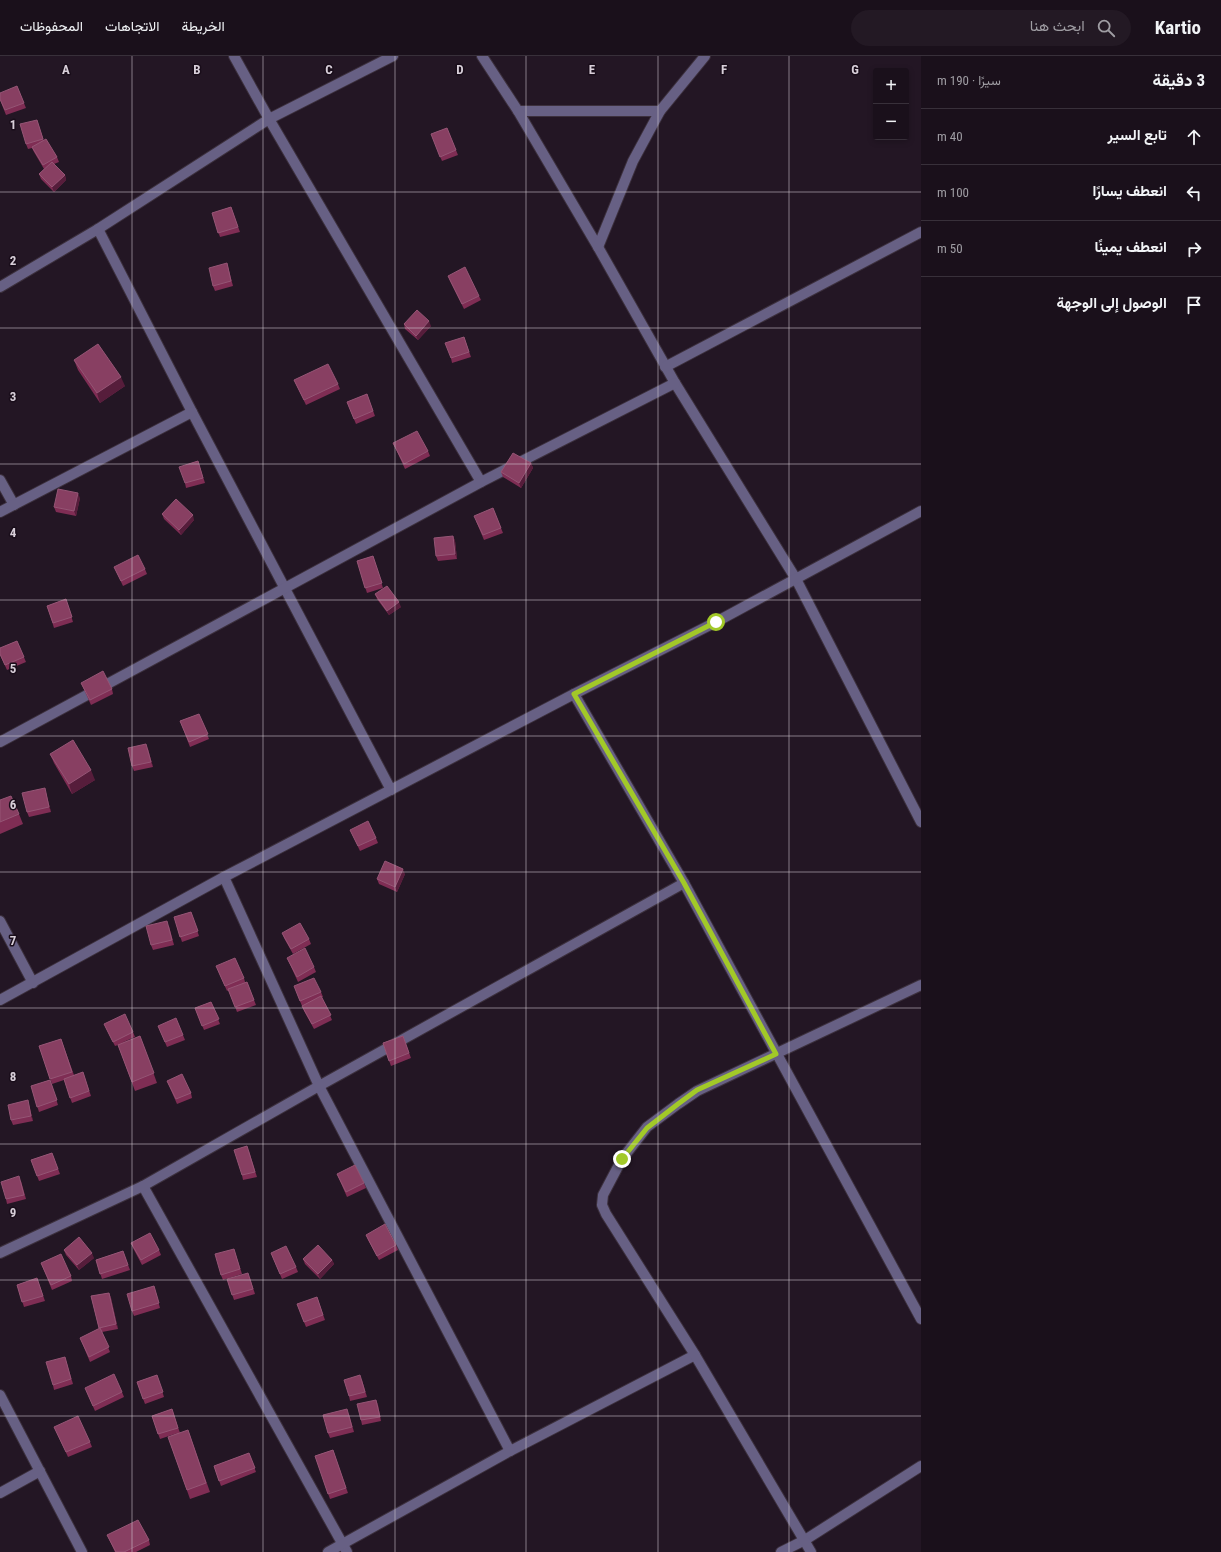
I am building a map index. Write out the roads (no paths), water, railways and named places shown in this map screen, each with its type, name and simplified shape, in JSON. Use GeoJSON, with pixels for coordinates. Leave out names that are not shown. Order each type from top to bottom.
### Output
{"type":"FeatureCollection","features":[{"type":"Feature","properties":{"kind":"street"},"geometry":{"type":"LineString","coordinates":[[234,56],[269,119],[481,482]]}},
{"type":"Feature","properties":{"kind":"street"},"geometry":{"type":"LineString","coordinates":[[0,287],[98,229],[269,119],[393,56]]}},
{"type":"Feature","properties":{"kind":"street"},"geometry":{"type":"LineString","coordinates":[[482,56],[518,111],[598,247],[675,384],[796,579],[921,822]]}},
{"type":"Feature","properties":{"kind":"street"},"geometry":{"type":"LineString","coordinates":[[598,247],[634,161],[660,111],[705,56]]}},
{"type":"Feature","properties":{"kind":"street"},"geometry":{"type":"LineString","coordinates":[[518,111],[660,111]]}},
{"type":"Feature","properties":{"kind":"street"},"geometry":{"type":"LineString","coordinates":[[98,229],[192,412],[391,790]]}},
{"type":"Feature","properties":{"kind":"street"},"geometry":{"type":"LineString","coordinates":[[666,367],[921,232]]}},
{"type":"Feature","properties":{"kind":"street"},"geometry":{"type":"LineString","coordinates":[[0,742],[481,482],[675,384]]}},
{"type":"Feature","properties":{"kind":"street"},"geometry":{"type":"LineString","coordinates":[[0,512],[192,412]]}},
{"type":"Feature","properties":{"kind":"street"},"geometry":{"type":"LineString","coordinates":[[0,480],[14,505]]}},
{"type":"Feature","properties":{"kind":"street"},"geometry":{"type":"LineString","coordinates":[[0,1000],[224,877],[709,625],[921,511]]}},
{"type":"Feature","properties":{"kind":"street"},"geometry":{"type":"LineString","coordinates":[[574,694],[684,883],[921,1319]]}},
{"type":"Feature","properties":{"kind":"street"},"geometry":{"type":"LineString","coordinates":[[224,877],[318,1086],[510,1451]]}},
{"type":"Feature","properties":{"kind":"street"},"geometry":{"type":"LineString","coordinates":[[0,1253],[143,1186],[318,1086],[684,883]]}},
{"type":"Feature","properties":{"kind":"street"},"geometry":{"type":"LineString","coordinates":[[0,921],[33,983]]}},
{"type":"Feature","properties":{"kind":"street"},"geometry":{"type":"LineString","coordinates":[[811,1552],[695,1355],[606,1214],[602,1205],[602,1196],[622,1159],[647,1128],[697,1090],[921,986]]}},
{"type":"Feature","properties":{"kind":"street"},"geometry":{"type":"LineString","coordinates":[[143,1186],[345,1548]]}},
{"type":"Feature","properties":{"kind":"street"},"geometry":{"type":"LineString","coordinates":[[328,1552],[345,1548],[510,1451],[695,1355]]}},
{"type":"Feature","properties":{"kind":"street"},"geometry":{"type":"LineString","coordinates":[[0,1395],[82,1552]]}},
{"type":"Feature","properties":{"kind":"street"},"geometry":{"type":"LineString","coordinates":[[781,1552],[805,1540],[921,1466]]}},
{"type":"Feature","properties":{"kind":"street"},"geometry":{"type":"LineString","coordinates":[[0,1492],[40,1471]]}}]}
